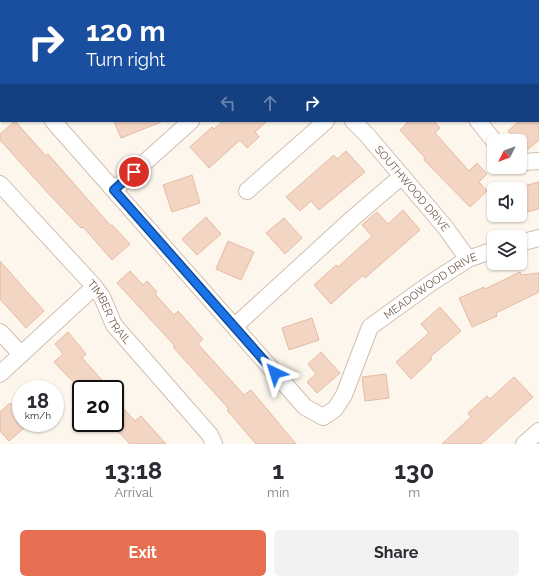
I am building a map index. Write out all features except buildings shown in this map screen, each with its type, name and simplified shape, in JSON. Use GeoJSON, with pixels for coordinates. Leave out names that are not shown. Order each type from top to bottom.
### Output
{"type":"FeatureCollection","features":[{"type":"Feature","properties":{"kind":"street"},"geometry":{"type":"LineString","coordinates":[[54,122],[235,326],[353,218],[402,176]]}},
{"type":"Feature","properties":{"kind":"street"},"geometry":{"type":"LineString","coordinates":[[114,190],[190,122]]}},
{"type":"Feature","properties":{"kind":"street"},"geometry":{"type":"LineString","coordinates":[[247,191],[325,122]]}},
{"type":"Feature","properties":{"kind":"street","name":"SOUTHWOOD DRIVE"},"geometry":{"type":"LineString","coordinates":[[354,122],[402,176],[468,259]]}},
{"type":"Feature","properties":{"kind":"street"},"geometry":{"type":"LineString","coordinates":[[479,122],[488,134]]}},
{"type":"Feature","properties":{"kind":"street"},"geometry":{"type":"LineString","coordinates":[[527,162],[539,161]]}},
{"type":"Feature","properties":{"kind":"street","name":"TIMBER TRAIL"},"geometry":{"type":"LineString","coordinates":[[0,184],[94,287],[102,297],[114,325],[210,435],[214,444]]}},
{"type":"Feature","properties":{"kind":"street"},"geometry":{"type":"LineString","coordinates":[[527,241],[539,238]]}},
{"type":"Feature","properties":{"kind":"street","name":"MEADOWOOD DRIVE"},"geometry":{"type":"LineString","coordinates":[[235,326],[305,408],[323,417],[335,409],[344,395],[370,327],[431,283],[468,259],[487,252]]}},
{"type":"Feature","properties":{"kind":"street"},"geometry":{"type":"LineString","coordinates":[[0,374],[94,287]]}},
{"type":"Feature","properties":{"kind":"street"},"geometry":{"type":"LineString","coordinates":[[0,332],[22,354]]}},
{"type":"Feature","properties":{"kind":"street"},"geometry":{"type":"LineString","coordinates":[[524,444],[539,431]]}},
{"type":"Feature","properties":{"kind":"route"},"geometry":{"type":"LineString","coordinates":[[134,172],[114,190],[246,338],[275,373]]}}]}
